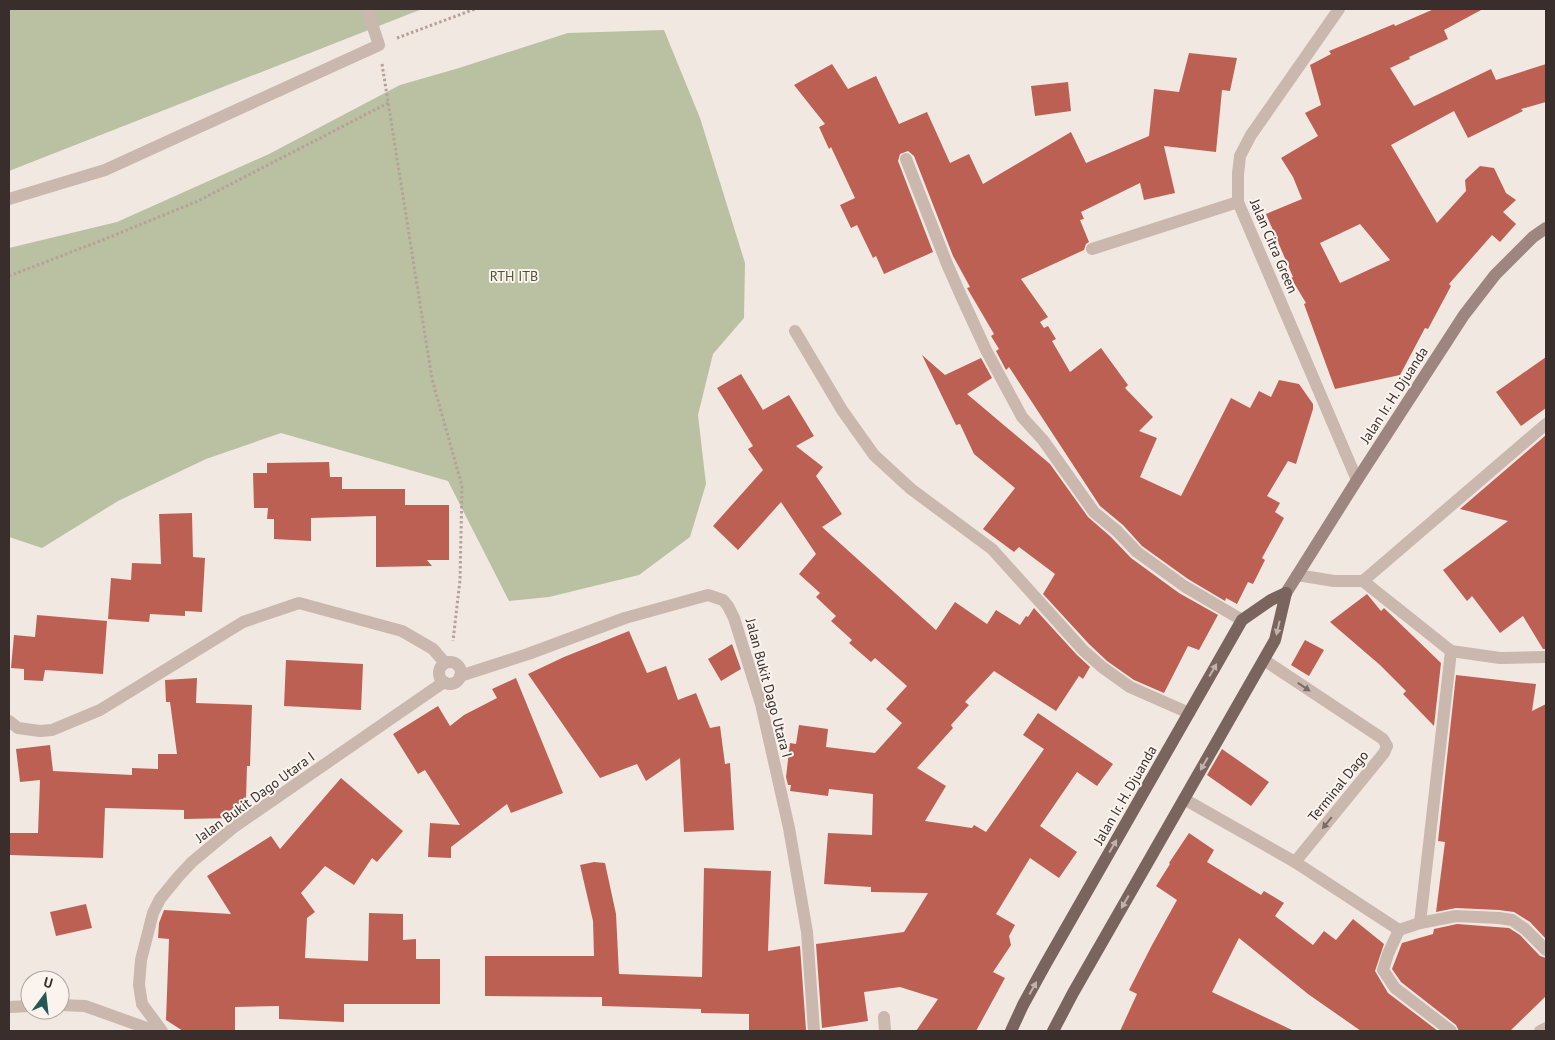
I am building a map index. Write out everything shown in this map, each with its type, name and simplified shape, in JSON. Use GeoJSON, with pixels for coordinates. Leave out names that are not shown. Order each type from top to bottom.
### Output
{"type":"FeatureCollection","features":[{"type":"Feature","properties":{"kind":"main road","name":"Jalan Ir. H. Djuanda"},"geometry":{"type":"LineString","coordinates":[[1052,1031],[1275,640],[1286,593],[1297,575],[1464,315],[1496,276],[1533,237],[1546,228]]}},
{"type":"Feature","properties":{"kind":"main road","name":"Jalan Ir. H. Djuanda"},"geometry":{"type":"LineString","coordinates":[[1011,1031],[1045,965],[1242,620],[1271,600],[1286,593]]}},
{"type":"Feature","properties":{"kind":"street"},"geometry":{"type":"LineString","coordinates":[[9,199],[106,170],[379,45],[367,9]]}},
{"type":"Feature","properties":{"kind":"street","name":"Jalan Citra Green"},"geometry":{"type":"LineString","coordinates":[[1339,9],[1251,135],[1240,156],[1238,202],[1357,480]]}},
{"type":"Feature","properties":{"kind":"street"},"geometry":{"type":"LineString","coordinates":[[906,159],[946,264],[986,350],[1022,417],[1043,440],[1094,512],[1117,531],[1136,552],[1184,586],[1242,620]]}},
{"type":"Feature","properties":{"kind":"street"},"geometry":{"type":"LineString","coordinates":[[1092,250],[1238,202]]}},
{"type":"Feature","properties":{"kind":"street"},"geometry":{"type":"LineString","coordinates":[[796,331],[842,410],[874,455],[911,489],[992,549],[1083,650],[1102,667],[1130,687],[1189,712]]}},
{"type":"Feature","properties":{"kind":"street"},"geometry":{"type":"LineString","coordinates":[[1363,581],[1546,424]]}},
{"type":"Feature","properties":{"kind":"street"},"geometry":{"type":"LineString","coordinates":[[1297,575],[1334,581],[1363,581],[1451,651],[1500,658],[1546,657]]}},
{"type":"Feature","properties":{"kind":"street","name":"Jalan Bukit Dago Utara I"},"geometry":{"type":"LineString","coordinates":[[460,676],[528,654],[625,618],[708,595],[722,600],[728,606],[734,618],[761,704],[789,828],[807,932],[814,1031]]}},
{"type":"Feature","properties":{"kind":"street"},"geometry":{"type":"LineString","coordinates":[[9,720],[18,728],[40,731],[52,730],[100,710],[243,622],[299,603],[402,631],[433,649],[448,662],[459,667],[460,676],[454,683],[449,684],[444,682],[439,675],[439,670],[448,662]]}},
{"type":"Feature","properties":{"kind":"street"},"geometry":{"type":"LineString","coordinates":[[1420,923],[1451,651]]}},
{"type":"Feature","properties":{"kind":"street","name":"Terminal Dago"},"geometry":{"type":"LineString","coordinates":[[1264,660],[1383,739],[1387,746],[1384,753],[1295,862]]}},
{"type":"Feature","properties":{"kind":"street","name":"Jalan Bukit Dago Utara I"},"geometry":{"type":"LineString","coordinates":[[162,1031],[142,1004],[139,985],[141,960],[153,914],[160,899],[192,862],[234,827],[444,682]]}},
{"type":"Feature","properties":{"kind":"street"},"geometry":{"type":"LineString","coordinates":[[1184,799],[1295,862],[1399,930]]}},
{"type":"Feature","properties":{"kind":"street"},"geometry":{"type":"LineString","coordinates":[[1452,1031],[1395,988],[1383,970],[1399,930],[1420,923],[1456,916],[1499,918],[1512,920],[1524,928],[1546,950]]}},
{"type":"Feature","properties":{"kind":"street"},"geometry":{"type":"LineString","coordinates":[[70,1005],[85,1006],[155,1031]]}},
{"type":"Feature","properties":{"kind":"street"},"geometry":{"type":"LineString","coordinates":[[884,1017],[885,1031]]}},
{"type":"Feature","properties":{"kind":"street"},"geometry":{"type":"LineString","coordinates":[[1540,1031],[1546,1028]]}},
{"type":"Feature","properties":{"kind":"path"},"geometry":{"type":"LineString","coordinates":[[448,662],[460,580],[462,486],[432,379],[379,45],[475,9]]}},
{"type":"Feature","properties":{"kind":"path"},"geometry":{"type":"LineString","coordinates":[[9,276],[198,201],[388,103]]}},
{"type":"Feature","properties":{"kind":"green space"},"geometry":{"type":"Polygon","coordinates":[[[9,9],[422,9],[9,171],[9,9]]]}},
{"type":"Feature","properties":{"kind":"green space","name":"RTH ITB"},"geometry":{"type":"Polygon","coordinates":[[[664,30],[700,118],[745,263],[744,318],[713,354],[698,415],[706,484],[690,537],[639,575],[549,597],[509,601],[448,481],[281,433],[206,459],[118,501],[42,548],[9,537],[9,248],[117,222],[269,154],[400,85],[568,33],[664,30]]]}},
{"type":"Feature","properties":{"kind":"building"},"geometry":{"type":"Polygon","coordinates":[[[1434,9],[1483,9],[1444,30],[1448,39],[1390,68],[1414,106],[1491,69],[1496,80],[1546,64],[1546,102],[1521,109],[1523,111],[1468,138],[1454,111],[1391,145],[1437,223],[1466,191],[1465,180],[1480,166],[1494,168],[1506,193],[1516,200],[1503,212],[1516,224],[1500,242],[1492,235],[1449,284],[1451,286],[1428,329],[1425,328],[1400,375],[1335,389],[1304,304],[1306,303],[1291,278],[1293,277],[1266,214],[1302,199],[1293,177],[1281,158],[1318,136],[1305,113],[1321,105],[1310,65],[1331,54],[1329,51],[1394,24],[1395,26],[1434,9]],[[1360,224],[1320,243],[1340,283],[1390,260],[1360,224]]]}},
{"type":"Feature","properties":{"kind":"building"},"geometry":{"type":"Polygon","coordinates":[[[1189,53],[1237,58],[1230,91],[1222,90],[1216,152],[1164,146],[1175,193],[1144,200],[1140,183],[1081,212],[1084,219],[1080,220],[1089,242],[1084,250],[1021,279],[1048,317],[1040,322],[1044,328],[1048,326],[1056,339],[1052,341],[1070,372],[1101,348],[1128,385],[1125,388],[1153,417],[1139,431],[1157,438],[1140,477],[1181,496],[1231,398],[1250,408],[1259,391],[1271,397],[1279,380],[1299,384],[1313,404],[1296,464],[1288,461],[1267,496],[1280,503],[1275,512],[1284,518],[1262,558],[1265,560],[1253,584],[1248,582],[1237,604],[1226,598],[1225,601],[1188,579],[1142,546],[1123,525],[1100,506],[1009,367],[1006,370],[996,351],[999,349],[991,336],[994,334],[967,288],[970,287],[953,256],[914,156],[908,151],[900,154],[898,161],[933,252],[884,274],[876,256],[873,258],[857,225],[851,228],[840,205],[855,198],[831,147],[829,149],[819,127],[825,124],[794,85],[832,64],[848,89],[876,76],[899,124],[927,112],[950,163],[969,154],[983,184],[1071,132],[1086,163],[1149,136],[1154,89],[1179,92],[1189,53]]]}},
{"type":"Feature","properties":{"kind":"building"},"geometry":{"type":"Polygon","coordinates":[[[1068,82],[1071,111],[1035,116],[1031,86],[1068,82]]]}},
{"type":"Feature","properties":{"kind":"building"},"geometry":{"type":"Polygon","coordinates":[[[922,355],[945,375],[981,358],[992,378],[967,394],[1050,464],[1088,517],[1131,558],[1179,593],[1218,615],[1199,650],[1188,646],[1164,693],[1134,680],[1107,661],[1043,594],[1055,574],[1019,547],[1014,552],[983,529],[1015,488],[974,454],[960,424],[956,425],[922,355]]]}},
{"type":"Feature","properties":{"kind":"building"},"geometry":{"type":"Polygon","coordinates":[[[1546,357],[1546,408],[1521,426],[1496,392],[1546,357]]]}},
{"type":"Feature","properties":{"kind":"building"},"geometry":{"type":"Polygon","coordinates":[[[741,374],[763,410],[789,395],[814,436],[796,446],[823,467],[816,476],[842,514],[822,527],[936,630],[955,602],[987,624],[996,610],[1020,625],[1034,608],[1090,667],[1083,679],[1079,676],[1056,711],[994,671],[965,702],[969,705],[951,725],[953,728],[917,768],[946,786],[925,821],[972,828],[974,825],[986,832],[1044,749],[1023,735],[1038,713],[1113,764],[1097,786],[1077,772],[1040,826],[1077,852],[1059,878],[1030,858],[996,914],[1015,925],[1009,936],[1011,945],[993,972],[1005,978],[976,1031],[916,1031],[938,999],[900,987],[864,992],[868,1021],[822,1028],[816,944],[904,932],[928,893],[871,892],[871,887],[824,884],[828,833],[872,835],[873,794],[829,789],[828,796],[790,791],[791,785],[788,785],[786,777],[790,743],[796,744],[799,725],[828,729],[826,747],[875,753],[902,723],[886,709],[907,686],[875,658],[871,662],[849,643],[852,640],[831,621],[836,616],[816,597],[820,593],[799,574],[816,554],[781,502],[738,550],[713,526],[763,470],[748,449],[753,446],[717,388],[741,374]]]}},
{"type":"Feature","properties":{"kind":"building"},"geometry":{"type":"Polygon","coordinates":[[[1546,435],[1546,649],[1543,649],[1523,616],[1500,633],[1472,596],[1467,601],[1443,570],[1508,521],[1460,509],[1546,435]]]}},
{"type":"Feature","properties":{"kind":"building"},"geometry":{"type":"Polygon","coordinates":[[[329,462],[330,477],[342,477],[342,489],[405,489],[405,505],[449,505],[449,560],[427,560],[432,566],[376,567],[376,516],[311,518],[311,541],[274,539],[274,519],[267,519],[268,508],[254,508],[253,473],[267,473],[267,463],[329,462]]]}},
{"type":"Feature","properties":{"kind":"building"},"geometry":{"type":"Polygon","coordinates":[[[192,513],[193,557],[205,558],[202,612],[185,611],[185,616],[150,614],[149,622],[108,619],[111,578],[131,580],[132,563],[161,564],[159,514],[192,513]]]}},
{"type":"Feature","properties":{"kind":"building"},"geometry":{"type":"Polygon","coordinates":[[[1367,594],[1381,611],[1384,608],[1441,663],[1434,726],[1403,694],[1406,691],[1380,665],[1330,622],[1367,594]]]}},
{"type":"Feature","properties":{"kind":"building"},"geometry":{"type":"Polygon","coordinates":[[[37,615],[107,621],[103,674],[45,670],[43,681],[24,680],[24,669],[11,668],[14,635],[35,637],[37,615]]]}},
{"type":"Feature","properties":{"kind":"building"},"geometry":{"type":"Polygon","coordinates":[[[629,631],[647,673],[666,666],[678,700],[696,693],[710,728],[720,726],[725,764],[730,763],[734,830],[684,832],[680,758],[646,781],[637,764],[600,778],[528,674],[564,657],[629,631]]]}},
{"type":"Feature","properties":{"kind":"building"},"geometry":{"type":"Polygon","coordinates":[[[1305,640],[1324,650],[1309,676],[1291,665],[1305,640]]]}},
{"type":"Feature","properties":{"kind":"building"},"geometry":{"type":"Polygon","coordinates":[[[732,644],[741,669],[721,681],[708,659],[732,644]]]}},
{"type":"Feature","properties":{"kind":"building"},"geometry":{"type":"Polygon","coordinates":[[[286,660],[363,664],[361,710],[284,706],[286,660]]]}},
{"type":"Feature","properties":{"kind":"building"},"geometry":{"type":"Polygon","coordinates":[[[1456,675],[1536,684],[1532,711],[1546,704],[1546,939],[1530,922],[1514,912],[1456,908],[1436,912],[1445,842],[1438,841],[1456,675]]]}},
{"type":"Feature","properties":{"kind":"building"},"geometry":{"type":"Polygon","coordinates":[[[197,678],[196,703],[252,705],[250,766],[247,766],[246,799],[250,806],[233,818],[184,819],[184,810],[105,808],[103,858],[9,855],[9,833],[38,833],[40,780],[20,782],[16,749],[50,745],[53,771],[132,775],[132,768],[158,769],[158,754],[177,754],[170,702],[166,702],[165,680],[197,678]]]}},
{"type":"Feature","properties":{"kind":"building"},"geometry":{"type":"Polygon","coordinates":[[[516,678],[563,793],[511,813],[507,804],[451,847],[451,858],[428,857],[430,823],[460,825],[425,770],[418,774],[393,734],[438,706],[450,726],[464,715],[497,698],[492,689],[516,678]]]}},
{"type":"Feature","properties":{"kind":"building"},"geometry":{"type":"Polygon","coordinates":[[[1222,749],[1269,782],[1251,806],[1207,775],[1222,749]]]}},
{"type":"Feature","properties":{"kind":"building"},"geometry":{"type":"Polygon","coordinates":[[[341,778],[403,831],[377,862],[372,858],[354,885],[325,866],[301,893],[315,912],[307,918],[305,958],[368,961],[369,913],[403,914],[403,940],[416,939],[416,959],[440,959],[440,1004],[344,1004],[344,1022],[279,1019],[279,1006],[235,1007],[235,1031],[183,1031],[166,1020],[169,939],[158,938],[159,923],[164,910],[231,914],[207,876],[271,836],[280,849],[341,778]]]}},
{"type":"Feature","properties":{"kind":"building"},"geometry":{"type":"Polygon","coordinates":[[[1189,833],[1214,850],[1207,862],[1261,895],[1264,891],[1284,903],[1275,916],[1313,945],[1324,931],[1336,940],[1353,919],[1384,944],[1375,971],[1388,993],[1438,1031],[1361,1031],[1308,994],[1239,938],[1212,992],[1294,1031],[1120,1031],[1137,994],[1129,990],[1177,900],[1156,886],[1189,833]]]}},
{"type":"Feature","properties":{"kind":"building"},"geometry":{"type":"Polygon","coordinates":[[[594,862],[605,863],[616,914],[619,974],[702,977],[704,868],[771,871],[768,951],[800,946],[806,1030],[749,1031],[749,1014],[701,1013],[701,1009],[602,1006],[602,997],[485,996],[485,956],[594,956],[593,921],[580,865],[594,862]]]}},
{"type":"Feature","properties":{"kind":"building"},"geometry":{"type":"Polygon","coordinates":[[[86,904],[92,928],[56,936],[50,912],[86,904]]]}},
{"type":"Feature","properties":{"kind":"building"},"geometry":{"type":"Polygon","coordinates":[[[1457,924],[1509,928],[1520,935],[1540,956],[1546,958],[1546,996],[1510,1031],[1459,1031],[1456,1025],[1401,982],[1392,969],[1402,943],[1433,934],[1434,929],[1457,924]]]}}]}
